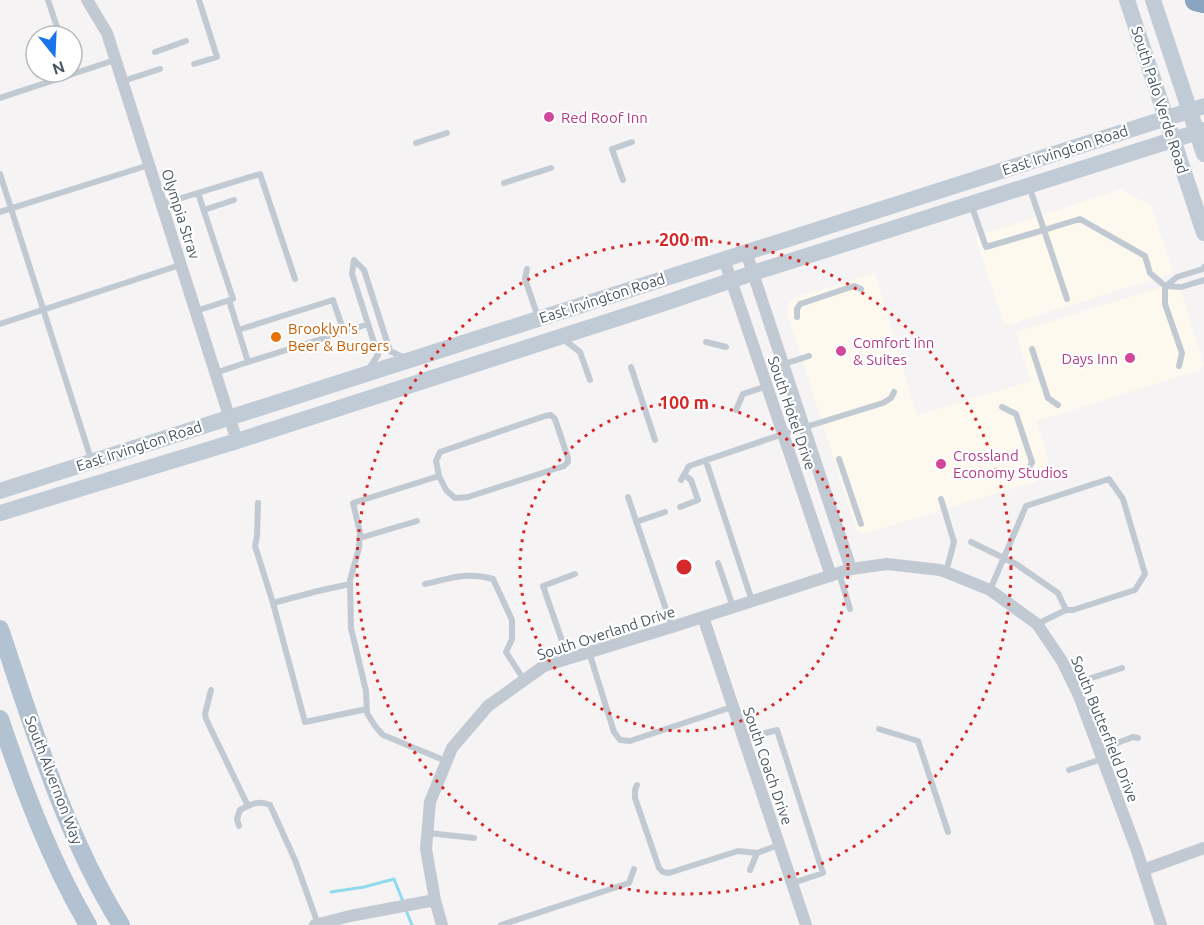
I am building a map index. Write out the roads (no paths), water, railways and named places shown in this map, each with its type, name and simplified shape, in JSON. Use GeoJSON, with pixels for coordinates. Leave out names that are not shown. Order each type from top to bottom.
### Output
{"type":"FeatureCollection","features":[{"type":"Feature","properties":{"kind":"highway"},"geometry":{"type":"LineString","coordinates":[[1196,0],[1204,2]]}},
{"type":"Feature","properties":{"kind":"main road","name":"South Palo Verde Road"},"geometry":{"type":"LineString","coordinates":[[1127,0],[1204,233]]}},
{"type":"Feature","properties":{"kind":"main road","name":"South Palo Verde Road"},"geometry":{"type":"LineString","coordinates":[[1153,0],[1197,108],[1204,154]]}},
{"type":"Feature","properties":{"kind":"main road","name":"East Irvington Road"},"geometry":{"type":"LineString","coordinates":[[0,491],[1197,108]]}},
{"type":"Feature","properties":{"kind":"main road","name":"East Irvington Road"},"geometry":{"type":"LineString","coordinates":[[0,513],[237,441],[731,280],[1201,131]]}},
{"type":"Feature","properties":{"kind":"main road","name":"South Alvernon Way"},"geometry":{"type":"LineString","coordinates":[[0,629],[61,807],[100,889],[121,925]]}},
{"type":"Feature","properties":{"kind":"main road","name":"South Alvernon Way"},"geometry":{"type":"LineString","coordinates":[[0,719],[35,817],[64,882],[88,925]]}},
{"type":"Feature","properties":{"kind":"street","name":"Olympia Strav"},"geometry":{"type":"LineString","coordinates":[[87,0],[107,33],[237,441]]}},
{"type":"Feature","properties":{"kind":"street","name":"South Hotel Drive"},"geometry":{"type":"LineString","coordinates":[[746,252],[805,428],[841,573]]}},
{"type":"Feature","properties":{"kind":"street","name":"South Hotel Drive"},"geometry":{"type":"LineString","coordinates":[[724,259],[799,482],[841,573]]}},
{"type":"Feature","properties":{"kind":"street"},"geometry":{"type":"LineString","coordinates":[[799,482],[816,508],[833,560],[841,573]]}},
{"type":"Feature","properties":{"kind":"street","name":"South Butterfield Drive"},"geometry":{"type":"LineString","coordinates":[[841,573],[887,564],[940,570],[990,590],[1037,624],[1062,661],[1073,684],[1143,870],[1161,925]]}},
{"type":"Feature","properties":{"kind":"street","name":"South Overland Drive"},"geometry":{"type":"LineString","coordinates":[[442,925],[426,849],[430,802],[452,748],[488,706],[544,666],[841,573]]}},
{"type":"Feature","properties":{"kind":"street","name":"South Coach Drive"},"geometry":{"type":"LineString","coordinates":[[703,617],[806,925]]}},
{"type":"Feature","properties":{"kind":"street"},"geometry":{"type":"LineString","coordinates":[[1143,870],[1204,849]]}},
{"type":"Feature","properties":{"kind":"street"},"geometry":{"type":"LineString","coordinates":[[316,925],[350,916],[435,900]]}},
{"type":"Feature","properties":{"kind":"lane"},"geometry":{"type":"LineString","coordinates":[[48,0],[56,24]]}},
{"type":"Feature","properties":{"kind":"lane"},"geometry":{"type":"LineString","coordinates":[[194,64],[217,57],[199,0]]}},
{"type":"Feature","properties":{"kind":"lane"},"geometry":{"type":"LineString","coordinates":[[155,52],[186,41]]}},
{"type":"Feature","properties":{"kind":"lane"},"geometry":{"type":"LineString","coordinates":[[84,69],[116,60]]}},
{"type":"Feature","properties":{"kind":"lane"},"geometry":{"type":"LineString","coordinates":[[123,81],[160,69]]}},
{"type":"Feature","properties":{"kind":"lane"},"geometry":{"type":"LineString","coordinates":[[0,98],[40,84]]}},
{"type":"Feature","properties":{"kind":"lane"},"geometry":{"type":"LineString","coordinates":[[416,143],[447,133]]}},
{"type":"Feature","properties":{"kind":"lane"},"geometry":{"type":"LineString","coordinates":[[623,180],[612,149],[632,142]]}},
{"type":"Feature","properties":{"kind":"lane"},"geometry":{"type":"LineString","coordinates":[[0,212],[149,164]]}},
{"type":"Feature","properties":{"kind":"lane"},"geometry":{"type":"LineString","coordinates":[[504,183],[551,168]]}},
{"type":"Feature","properties":{"kind":"lane"},"geometry":{"type":"LineString","coordinates":[[0,174],[92,461]]}},
{"type":"Feature","properties":{"kind":"lane"},"geometry":{"type":"LineString","coordinates":[[162,204],[260,174],[295,279]]}},
{"type":"Feature","properties":{"kind":"lane"},"geometry":{"type":"LineString","coordinates":[[1029,185],[1068,299]]}},
{"type":"Feature","properties":{"kind":"lane"},"geometry":{"type":"LineString","coordinates":[[196,311],[233,299],[198,193]]}},
{"type":"Feature","properties":{"kind":"lane"},"geometry":{"type":"LineString","coordinates":[[204,210],[234,200]]}},
{"type":"Feature","properties":{"kind":"lane"},"geometry":{"type":"LineString","coordinates":[[970,204],[986,247],[1080,219],[1145,256],[1150,273],[1165,286],[1181,287],[1204,280]]}},
{"type":"Feature","properties":{"kind":"lane"},"geometry":{"type":"LineString","coordinates":[[367,373],[378,355],[352,274],[354,260],[364,270],[390,351],[408,359]]}},
{"type":"Feature","properties":{"kind":"lane"},"geometry":{"type":"LineString","coordinates":[[0,324],[181,265]]}},
{"type":"Feature","properties":{"kind":"lane"},"geometry":{"type":"LineString","coordinates":[[1165,286],[1177,277],[1204,267]]}},
{"type":"Feature","properties":{"kind":"lane"},"geometry":{"type":"LineString","coordinates":[[527,269],[525,279],[538,318]]}},
{"type":"Feature","properties":{"kind":"lane"},"geometry":{"type":"LineString","coordinates":[[797,317],[800,304],[854,286],[861,289]]}},
{"type":"Feature","properties":{"kind":"lane"},"geometry":{"type":"LineString","coordinates":[[1165,286],[1165,304],[1182,352],[1179,366]]}},
{"type":"Feature","properties":{"kind":"lane"},"geometry":{"type":"LineString","coordinates":[[229,300],[248,362]]}},
{"type":"Feature","properties":{"kind":"lane"},"geometry":{"type":"LineString","coordinates":[[238,330],[333,300],[344,332]]}},
{"type":"Feature","properties":{"kind":"lane"},"geometry":{"type":"LineString","coordinates":[[1157,306],[1165,304]]}},
{"type":"Feature","properties":{"kind":"lane"},"geometry":{"type":"LineString","coordinates":[[215,373],[368,324]]}},
{"type":"Feature","properties":{"kind":"lane"},"geometry":{"type":"LineString","coordinates":[[560,337],[580,352],[590,380]]}},
{"type":"Feature","properties":{"kind":"lane"},"geometry":{"type":"LineString","coordinates":[[706,342],[726,347]]}},
{"type":"Feature","properties":{"kind":"lane"},"geometry":{"type":"LineString","coordinates":[[1032,349],[1048,398],[1058,405]]}},
{"type":"Feature","properties":{"kind":"lane"},"geometry":{"type":"LineString","coordinates":[[784,364],[809,356]]}},
{"type":"Feature","properties":{"kind":"lane"},"geometry":{"type":"LineString","coordinates":[[631,367],[655,440]]}},
{"type":"Feature","properties":{"kind":"lane"},"geometry":{"type":"LineString","coordinates":[[736,410],[743,394],[767,386]]}},
{"type":"Feature","properties":{"kind":"lane"},"geometry":{"type":"LineString","coordinates":[[680,507],[698,500],[692,480],[683,477],[689,466],[883,403],[891,398],[894,392]]}},
{"type":"Feature","properties":{"kind":"lane"},"geometry":{"type":"LineString","coordinates":[[1002,407],[1016,414],[1032,462],[1026,474]]}},
{"type":"Feature","properties":{"kind":"lane"},"geometry":{"type":"LineString","coordinates":[[551,415],[555,419],[568,458],[564,466],[468,497],[455,498],[446,490],[439,476],[436,461],[440,452],[551,415]]}},
{"type":"Feature","properties":{"kind":"lane"},"geometry":{"type":"LineString","coordinates":[[839,459],[861,524]]}},
{"type":"Feature","properties":{"kind":"lane"},"geometry":{"type":"LineString","coordinates":[[706,461],[752,602]]}},
{"type":"Feature","properties":{"kind":"lane"},"geometry":{"type":"LineString","coordinates":[[439,476],[353,503],[360,538],[350,580],[351,628],[366,691],[367,710],[375,726],[383,735],[447,761]]}},
{"type":"Feature","properties":{"kind":"lane"},"geometry":{"type":"LineString","coordinates":[[990,590],[1026,506],[1109,479],[1123,499],[1145,574],[1135,590],[1073,610],[1066,610],[1037,624]]}},
{"type":"Feature","properties":{"kind":"lane"},"geometry":{"type":"LineString","coordinates":[[628,497],[672,627]]}},
{"type":"Feature","properties":{"kind":"lane"},"geometry":{"type":"LineString","coordinates":[[941,499],[954,542],[946,573]]}},
{"type":"Feature","properties":{"kind":"lane"},"geometry":{"type":"LineString","coordinates":[[258,503],[255,546],[305,722],[367,710]]}},
{"type":"Feature","properties":{"kind":"lane"},"geometry":{"type":"LineString","coordinates":[[636,522],[665,512]]}},
{"type":"Feature","properties":{"kind":"lane"},"geometry":{"type":"LineString","coordinates":[[360,538],[417,520]]}},
{"type":"Feature","properties":{"kind":"lane"},"geometry":{"type":"LineString","coordinates":[[971,542],[1016,564],[1058,593],[1066,610]]}},
{"type":"Feature","properties":{"kind":"lane"},"geometry":{"type":"LineString","coordinates":[[718,563],[733,608]]}},
{"type":"Feature","properties":{"kind":"lane"},"geometry":{"type":"LineString","coordinates":[[841,573],[850,609]]}},
{"type":"Feature","properties":{"kind":"lane"},"geometry":{"type":"LineString","coordinates":[[568,659],[543,586],[575,574]]}},
{"type":"Feature","properties":{"kind":"lane"},"geometry":{"type":"LineString","coordinates":[[425,584],[464,575],[478,575],[493,579],[512,620],[512,639],[506,652],[525,680]]}},
{"type":"Feature","properties":{"kind":"lane"},"geometry":{"type":"LineString","coordinates":[[273,603],[350,584]]}},
{"type":"Feature","properties":{"kind":"lane"},"geometry":{"type":"LineString","coordinates":[[589,652],[614,732],[620,740],[630,741],[732,706]]}},
{"type":"Feature","properties":{"kind":"lane"},"geometry":{"type":"LineString","coordinates":[[1073,684],[1122,668]]}},
{"type":"Feature","properties":{"kind":"lane"},"geometry":{"type":"LineString","coordinates":[[211,690],[205,714],[206,719],[248,806]]}},
{"type":"Feature","properties":{"kind":"lane"},"geometry":{"type":"LineString","coordinates":[[879,729],[918,741],[948,832]]}},
{"type":"Feature","properties":{"kind":"lane"},"geometry":{"type":"LineString","coordinates":[[743,739],[777,730],[823,873],[792,883]]}},
{"type":"Feature","properties":{"kind":"lane"},"geometry":{"type":"LineString","coordinates":[[1070,770],[1133,737],[1138,738]]}},
{"type":"Feature","properties":{"kind":"lane"},"geometry":{"type":"LineString","coordinates":[[637,785],[635,798],[659,868],[663,872],[669,873],[738,851],[757,853],[779,845]]}},
{"type":"Feature","properties":{"kind":"lane"},"geometry":{"type":"LineString","coordinates":[[239,826],[237,819],[240,810],[258,802],[270,805],[296,860],[316,925]]}},
{"type":"Feature","properties":{"kind":"lane"},"geometry":{"type":"LineString","coordinates":[[428,833],[474,838]]}},
{"type":"Feature","properties":{"kind":"lane"},"geometry":{"type":"LineString","coordinates":[[750,870],[757,853]]}},
{"type":"Feature","properties":{"kind":"lane"},"geometry":{"type":"LineString","coordinates":[[501,925],[629,884],[634,869]]}},
{"type":"Feature","properties":{"kind":"waterway"},"geometry":{"type":"LineString","coordinates":[[331,892],[394,879],[404,904]]}},
{"type":"Feature","properties":{"kind":"waterway"},"geometry":{"type":"LineString","coordinates":[[406,910],[412,925]]}},
{"type":"Feature","properties":{"kind":"place","name":"Red Roof Inn"},"geometry":{"type":"Point","coordinates":[549,117]}},
{"type":"Feature","properties":{"kind":"place","name":"Brooklyn's Beer & Burgers"},"geometry":{"type":"Point","coordinates":[276,337]}},
{"type":"Feature","properties":{"kind":"place","name":"Comfort Inn & Suites"},"geometry":{"type":"Point","coordinates":[841,351]}},
{"type":"Feature","properties":{"kind":"place","name":"Days Inn"},"geometry":{"type":"Point","coordinates":[1130,358]}},
{"type":"Feature","properties":{"kind":"place","name":"Crossland Economy Studios"},"geometry":{"type":"Point","coordinates":[941,464]}}]}
